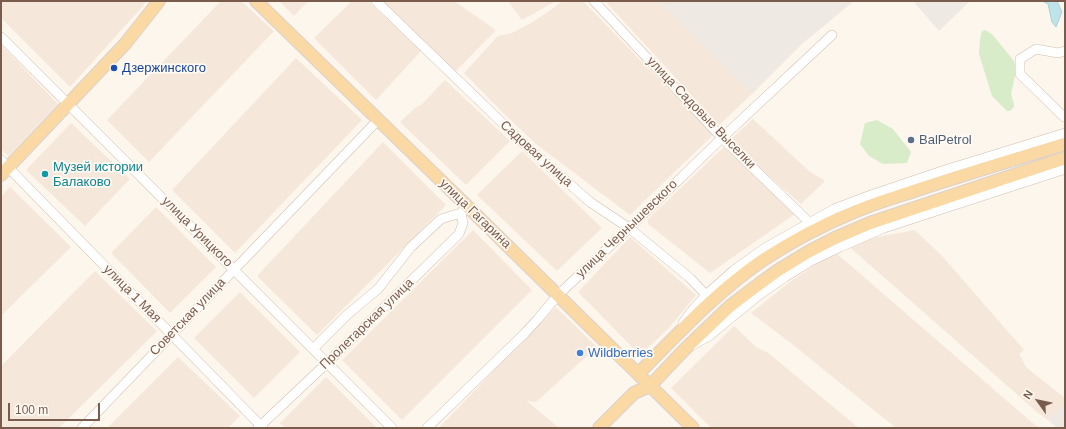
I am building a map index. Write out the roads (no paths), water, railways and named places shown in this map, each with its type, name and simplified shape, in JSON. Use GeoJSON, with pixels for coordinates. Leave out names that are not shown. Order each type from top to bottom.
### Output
{"type":"FeatureCollection","features":[{"type":"Feature","properties":{"kind":"main road"},"geometry":{"type":"LineString","coordinates":[[3,168],[68,105],[125,44],[159,1]]}},
{"type":"Feature","properties":{"kind":"main road","name":"улица Гагарина"},"geometry":{"type":"LineString","coordinates":[[256,1],[378,120],[464,210],[557,296],[693,428]]}},
{"type":"Feature","properties":{"kind":"main road"},"geometry":{"type":"LineString","coordinates":[[634,393],[638,374],[706,306],[734,282],[763,261],[825,224],[855,211],[943,181],[1065,144]]}},
{"type":"Feature","properties":{"kind":"main road"},"geometry":{"type":"LineString","coordinates":[[599,428],[634,393],[650,386],[709,326],[755,287],[777,271],[808,252],[835,238],[870,223],[1065,158]]}},
{"type":"Feature","properties":{"kind":"street","name":"Садовая улица"},"geometry":{"type":"LineString","coordinates":[[376,1],[523,143],[590,202],[629,228],[690,278],[706,295]]}},
{"type":"Feature","properties":{"kind":"street","name":"улица Садовые Выселки"},"geometry":{"type":"LineString","coordinates":[[594,1],[722,138],[809,222]]}},
{"type":"Feature","properties":{"kind":"street","name":"улица Чернышевского"},"geometry":{"type":"LineString","coordinates":[[427,428],[537,320],[557,296],[832,35]]}},
{"type":"Feature","properties":{"kind":"street","name":"улица Урицкого"},"geometry":{"type":"LineString","coordinates":[[1,37],[392,428]]}},
{"type":"Feature","properties":{"kind":"street"},"geometry":{"type":"LineString","coordinates":[[1064,117],[1020,74],[1020,59],[1036,49],[1058,52],[1065,51]]}},
{"type":"Feature","properties":{"kind":"street","name":"Советская улица"},"geometry":{"type":"LineString","coordinates":[[82,428],[378,120]]}},
{"type":"Feature","properties":{"kind":"street"},"geometry":{"type":"LineString","coordinates":[[674,338],[690,313],[706,295],[734,270],[766,248],[809,222],[834,209],[871,195],[945,170],[1065,133]]}},
{"type":"Feature","properties":{"kind":"street","name":"улица 1 Мая"},"geometry":{"type":"LineString","coordinates":[[3,168],[172,334],[261,427]]}},
{"type":"Feature","properties":{"kind":"street"},"geometry":{"type":"LineString","coordinates":[[685,349],[709,336],[785,277],[840,247],[884,228],[1065,169]]}},
{"type":"Feature","properties":{"kind":"street","name":"Пролетарская улица"},"geometry":{"type":"LineString","coordinates":[[261,427],[459,234],[463,223],[464,210],[441,219],[411,247],[378,289],[348,314],[313,349]]}},
{"type":"Feature","properties":{"kind":"water"},"geometry":{"type":"Polygon","coordinates":[[[1042,1],[1057,1],[1062,12],[1056,27],[1052,22],[1048,4],[1042,1]]]}},
{"type":"Feature","properties":{"kind":"place","name":"Дзержинского"},"geometry":{"type":"Point","coordinates":[114,68]}},
{"type":"Feature","properties":{"kind":"place","name":"BalPetrol"},"geometry":{"type":"Point","coordinates":[911,140]}},
{"type":"Feature","properties":{"kind":"place","name":"Музей истории Балаково"},"geometry":{"type":"Point","coordinates":[45,174]}},
{"type":"Feature","properties":{"kind":"place","name":"Wildberries"},"geometry":{"type":"Point","coordinates":[580,353]}}]}
